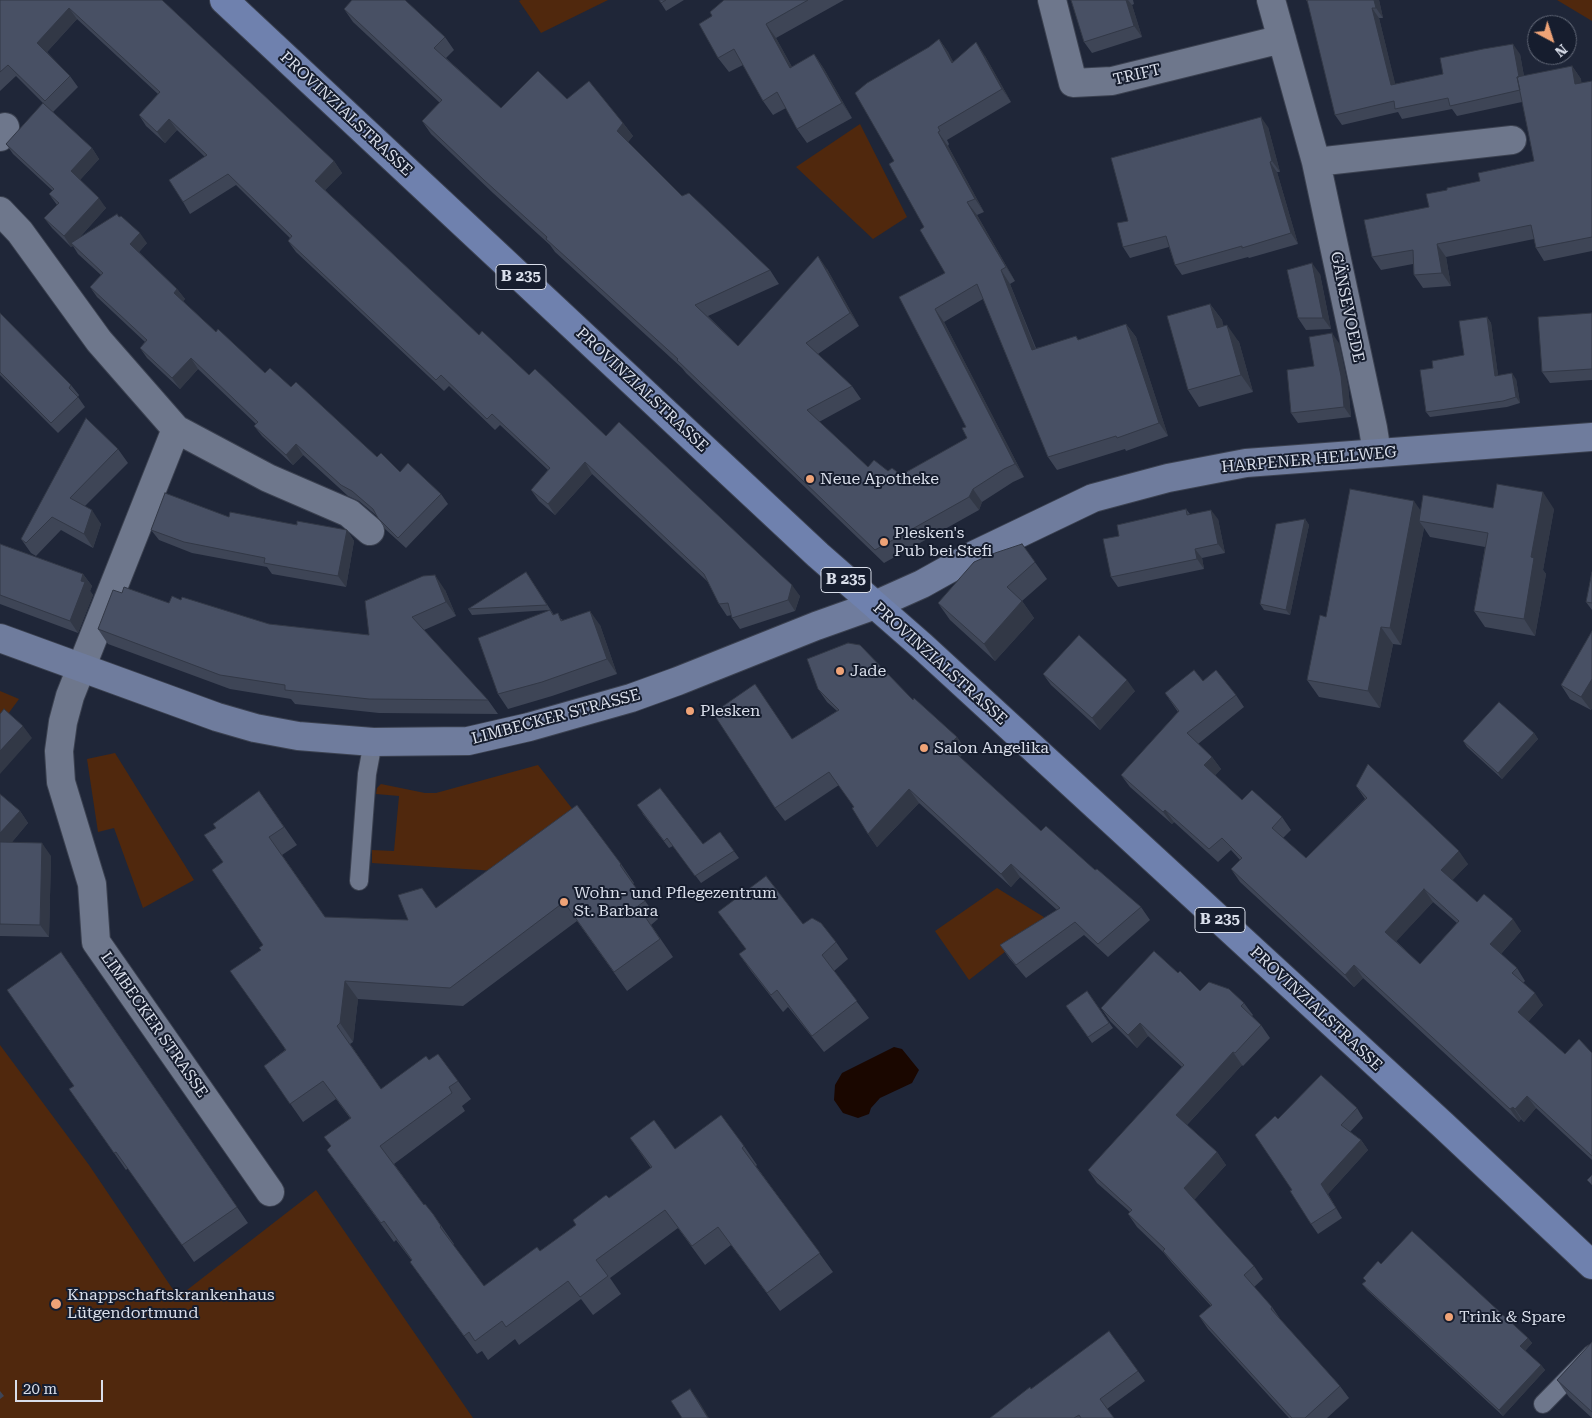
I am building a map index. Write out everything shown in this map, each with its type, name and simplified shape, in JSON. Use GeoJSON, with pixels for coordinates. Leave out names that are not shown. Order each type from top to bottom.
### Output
{"type":"FeatureCollection","features":[{"type":"Feature","properties":{"kind":"main road","name":"PROVINZIALSTRASSE"},"geometry":{"type":"LineString","coordinates":[[224,0],[818,554],[922,646],[1592,1265]]}},
{"type":"Feature","properties":{"kind":"street","name":"TRIFT"},"geometry":{"type":"LineString","coordinates":[[1052,0],[1073,83],[1112,81],[1282,39]]}},
{"type":"Feature","properties":{"kind":"street","name":"GÄNSEVOEDE"},"geometry":{"type":"LineString","coordinates":[[1271,0],[1316,162],[1377,453]]}},
{"type":"Feature","properties":{"kind":"street"},"geometry":{"type":"LineString","coordinates":[[1316,162],[1512,140]]}},
{"type":"Feature","properties":{"kind":"street"},"geometry":{"type":"LineString","coordinates":[[0,211],[20,232],[99,341],[176,429],[268,478],[349,513],[370,531]]}},
{"type":"Feature","properties":{"kind":"street"},"geometry":{"type":"LineString","coordinates":[[81,668],[176,429]]}},
{"type":"Feature","properties":{"kind":"street","name":"HARPENER HELLWEG"},"geometry":{"type":"LineString","coordinates":[[875,605],[922,584],[974,555],[1093,498],[1168,478],[1246,462],[1592,437]]}},
{"type":"Feature","properties":{"kind":"street","name":"LIMBECKER STRASSE"},"geometry":{"type":"LineString","coordinates":[[0,638],[217,717],[255,728],[298,736],[373,742],[468,741],[529,727],[631,698],[875,605]]}},
{"type":"Feature","properties":{"kind":"street","name":"LIMBECKER STRASSE"},"geometry":{"type":"LineString","coordinates":[[81,668],[70,696],[63,722],[59,751],[61,782],[92,884],[96,942],[270,1192]]}},
{"type":"Feature","properties":{"kind":"lane"},"geometry":{"type":"LineString","coordinates":[[359,881],[367,774],[373,742]]}},
{"type":"Feature","properties":{"kind":"lane"},"geometry":{"type":"LineString","coordinates":[[1543,1404],[1592,1354]]}},
{"type":"Feature","properties":{"kind":"shaded area"},"geometry":{"type":"Polygon","coordinates":[[[608,0],[541,33],[519,1],[608,0]]]}},
{"type":"Feature","properties":{"kind":"shaded area"},"geometry":{"type":"Polygon","coordinates":[[[1557,0],[1592,0],[1592,21],[1557,0]]]}},
{"type":"Feature","properties":{"kind":"shaded area"},"geometry":{"type":"Polygon","coordinates":[[[860,124],[907,217],[873,239],[796,167],[860,124]]]}},
{"type":"Feature","properties":{"kind":"shaded area"},"geometry":{"type":"Polygon","coordinates":[[[0,691],[19,699],[0,725],[0,691]]]}},
{"type":"Feature","properties":{"kind":"shaded area"},"geometry":{"type":"Polygon","coordinates":[[[115,753],[194,880],[143,908],[114,828],[98,832],[87,759],[115,753]]]}},
{"type":"Feature","properties":{"kind":"shaded area"},"geometry":{"type":"Polygon","coordinates":[[[538,765],[574,811],[496,871],[372,863],[372,850],[394,851],[399,796],[376,794],[377,788],[381,784],[425,793],[436,793],[538,765]]]}},
{"type":"Feature","properties":{"kind":"shaded area"},"geometry":{"type":"Polygon","coordinates":[[[997,888],[1047,919],[969,980],[935,931],[997,888]]]}},
{"type":"Feature","properties":{"kind":"shaded area"},"geometry":{"type":"Polygon","coordinates":[[[0,1045],[89,1165],[178,1297],[316,1190],[473,1418],[0,1418],[0,1045]]]}},
{"type":"Feature","properties":{"kind":"shaded area"},"geometry":{"type":"Polygon","coordinates":[[[894,1047],[902,1049],[919,1070],[912,1083],[880,1098],[871,1108],[869,1114],[858,1118],[843,1113],[834,1100],[835,1085],[842,1073],[894,1047]]]}},
{"type":"Feature","properties":{"kind":"building"},"geometry":{"type":"Polygon","coordinates":[[[0,0],[162,0],[334,161],[315,181],[479,335],[482,331],[529,375],[535,369],[606,436],[619,422],[792,585],[788,600],[732,618],[728,603],[719,604],[704,574],[585,462],[548,504],[531,490],[550,468],[492,414],[487,419],[441,375],[436,380],[288,241],[292,236],[228,174],[183,202],[169,180],[207,155],[169,119],[157,132],[139,115],[160,92],[69,8],[37,43],[70,76],[45,101],[8,65],[0,72],[0,0]]]}},
{"type":"Feature","properties":{"kind":"building"},"geometry":{"type":"Polygon","coordinates":[[[352,0],[405,0],[445,37],[434,48],[501,108],[538,71],[567,99],[589,81],[623,123],[617,131],[682,196],[689,193],[770,270],[695,305],[738,346],[818,256],[850,313],[806,343],[852,386],[807,410],[868,467],[874,460],[888,471],[892,468],[901,475],[967,438],[962,428],[966,427],[899,297],[945,273],[920,230],[924,227],[889,164],[894,161],[855,93],[867,83],[929,47],[939,39],[952,63],[976,42],[1002,89],[938,127],[940,131],[938,132],[975,199],[967,202],[1006,267],[1001,270],[1032,350],[1076,336],[1078,340],[1126,324],[1159,423],[1117,438],[1116,436],[1048,457],[977,284],[935,309],[1015,464],[973,489],[969,497],[875,550],[678,359],[546,239],[547,237],[422,121],[442,100],[344,9],[352,0]]]}},
{"type":"Feature","properties":{"kind":"building"},"geometry":{"type":"Polygon","coordinates":[[[724,0],[808,0],[766,24],[790,68],[814,54],[842,103],[797,129],[777,92],[763,101],[734,49],[718,58],[699,24],[712,16],[710,12],[724,0]]]}},
{"type":"Feature","properties":{"kind":"building"},"geometry":{"type":"Polygon","coordinates":[[[1071,0],[1126,0],[1134,26],[1084,42],[1071,0]]]}},
{"type":"Feature","properties":{"kind":"building"},"geometry":{"type":"Polygon","coordinates":[[[1307,0],[1374,0],[1376,8],[1372,8],[1391,85],[1443,74],[1440,58],[1513,44],[1520,90],[1450,106],[1448,98],[1395,109],[1394,101],[1335,115],[1307,0]]]}},
{"type":"Feature","properties":{"kind":"building"},"geometry":{"type":"Polygon","coordinates":[[[1572,66],[1575,84],[1592,81],[1592,237],[1536,248],[1531,225],[1437,244],[1442,273],[1414,275],[1413,250],[1372,257],[1364,220],[1429,207],[1426,194],[1480,181],[1478,173],[1534,161],[1517,77],[1572,66]]]}},
{"type":"Feature","properties":{"kind":"building"},"geometry":{"type":"Polygon","coordinates":[[[43,103],[92,148],[71,171],[99,198],[64,236],[44,218],[59,203],[49,194],[54,189],[6,144],[43,103]]]}},
{"type":"Feature","properties":{"kind":"building"},"geometry":{"type":"Polygon","coordinates":[[[1261,117],[1272,161],[1270,162],[1291,233],[1175,265],[1166,236],[1123,247],[1117,223],[1128,221],[1111,158],[1261,117]]]}},
{"type":"Feature","properties":{"kind":"building"},"geometry":{"type":"Polygon","coordinates":[[[117,214],[140,233],[130,244],[177,289],[174,293],[216,332],[218,329],[265,373],[270,368],[291,387],[296,382],[377,457],[381,453],[400,472],[408,463],[441,494],[398,538],[378,518],[373,509],[352,491],[341,485],[296,444],[286,455],[254,426],[258,422],[191,358],[172,378],[140,348],[147,340],[90,287],[103,273],[71,243],[117,214]]]}},
{"type":"Feature","properties":{"kind":"building"},"geometry":{"type":"Polygon","coordinates":[[[1312,263],[1323,318],[1298,318],[1287,270],[1312,263]]]}},
{"type":"Feature","properties":{"kind":"building"},"geometry":{"type":"Polygon","coordinates":[[[1210,304],[1217,328],[1227,325],[1241,375],[1188,390],[1167,316],[1210,304]]]}},
{"type":"Feature","properties":{"kind":"building"},"geometry":{"type":"Polygon","coordinates":[[[0,313],[71,385],[69,388],[78,397],[51,423],[0,372],[0,313]]]}},
{"type":"Feature","properties":{"kind":"building"},"geometry":{"type":"Polygon","coordinates":[[[1592,313],[1592,369],[1542,372],[1538,317],[1592,313]]]}},
{"type":"Feature","properties":{"kind":"building"},"geometry":{"type":"Polygon","coordinates":[[[1487,317],[1495,376],[1512,373],[1516,397],[1503,401],[1426,412],[1420,370],[1433,368],[1432,361],[1464,355],[1459,321],[1487,317]]]}},
{"type":"Feature","properties":{"kind":"building"},"geometry":{"type":"Polygon","coordinates":[[[1332,333],[1341,376],[1344,407],[1291,413],[1287,370],[1314,366],[1309,337],[1332,333]]]}},
{"type":"Feature","properties":{"kind":"building"},"geometry":{"type":"Polygon","coordinates":[[[86,418],[118,449],[70,498],[92,510],[84,534],[52,517],[26,543],[21,539],[86,418]]]}},
{"type":"Feature","properties":{"kind":"building"},"geometry":{"type":"Polygon","coordinates":[[[1497,484],[1543,492],[1531,557],[1534,558],[1524,619],[1474,611],[1488,533],[1419,521],[1423,495],[1493,508],[1497,484]]]}},
{"type":"Feature","properties":{"kind":"building"},"geometry":{"type":"Polygon","coordinates":[[[1350,489],[1414,501],[1390,628],[1381,627],[1368,691],[1307,680],[1320,615],[1326,617],[1350,489]]]}},
{"type":"Feature","properties":{"kind":"building"},"geometry":{"type":"Polygon","coordinates":[[[165,493],[229,517],[230,512],[297,525],[297,521],[347,530],[338,576],[264,563],[265,558],[184,542],[151,530],[165,493]]]}},
{"type":"Feature","properties":{"kind":"building"},"geometry":{"type":"Polygon","coordinates":[[[1186,509],[1187,515],[1211,510],[1218,544],[1195,549],[1197,559],[1111,577],[1103,539],[1119,536],[1117,525],[1186,509]]]}},
{"type":"Feature","properties":{"kind":"building"},"geometry":{"type":"Polygon","coordinates":[[[1305,519],[1286,610],[1260,604],[1276,524],[1305,519]]]}},
{"type":"Feature","properties":{"kind":"building"},"geometry":{"type":"Polygon","coordinates":[[[0,544],[83,574],[81,581],[85,582],[70,621],[0,595],[0,544]]]}},
{"type":"Feature","properties":{"kind":"building"},"geometry":{"type":"Polygon","coordinates":[[[1022,544],[1035,562],[1007,587],[1022,601],[984,644],[938,603],[974,562],[1022,544]]]}},
{"type":"Feature","properties":{"kind":"building"},"geometry":{"type":"Polygon","coordinates":[[[526,572],[547,605],[468,609],[526,572]]]}},
{"type":"Feature","properties":{"kind":"building"},"geometry":{"type":"Polygon","coordinates":[[[1592,572],[1592,603],[1586,602],[1592,572]]]}},
{"type":"Feature","properties":{"kind":"building"},"geometry":{"type":"Polygon","coordinates":[[[435,575],[446,602],[412,617],[488,700],[369,699],[285,690],[285,685],[220,675],[98,629],[113,590],[122,593],[124,587],[169,603],[172,596],[181,600],[182,597],[269,624],[369,635],[365,601],[423,576],[435,575]]]}},
{"type":"Feature","properties":{"kind":"building"},"geometry":{"type":"Polygon","coordinates":[[[550,610],[553,615],[558,613],[561,621],[590,611],[607,659],[542,682],[498,694],[478,638],[550,610]]]}},
{"type":"Feature","properties":{"kind":"building"},"geometry":{"type":"Polygon","coordinates":[[[1592,631],[1592,679],[1581,697],[1561,685],[1592,631]]]}},
{"type":"Feature","properties":{"kind":"building"},"geometry":{"type":"Polygon","coordinates":[[[1079,635],[1127,680],[1092,718],[1043,674],[1079,635]]]}},
{"type":"Feature","properties":{"kind":"building"},"geometry":{"type":"Polygon","coordinates":[[[848,643],[860,645],[913,700],[914,698],[957,737],[948,746],[1041,831],[1046,826],[1095,870],[1097,869],[1141,907],[1098,944],[1075,922],[1016,965],[1000,945],[1060,908],[1011,864],[1001,874],[909,789],[868,834],[852,808],[854,807],[829,772],[775,808],[713,713],[755,684],[792,739],[839,710],[818,689],[807,659],[848,643]]]}},
{"type":"Feature","properties":{"kind":"building"},"geometry":{"type":"Polygon","coordinates":[[[1194,670],[1203,681],[1216,670],[1236,695],[1187,733],[1212,757],[1204,765],[1242,800],[1252,790],[1282,817],[1272,828],[1306,858],[1367,798],[1356,786],[1368,764],[1459,851],[1441,870],[1477,902],[1484,894],[1513,919],[1490,944],[1517,968],[1512,973],[1535,993],[1518,1012],[1565,1054],[1579,1039],[1592,1053],[1592,1156],[1527,1096],[1515,1109],[1513,1107],[1510,1109],[1354,965],[1345,975],[1231,869],[1242,858],[1222,838],[1209,849],[1165,810],[1163,812],[1121,775],[1179,711],[1165,693],[1194,670]],[[1424,889],[1385,932],[1420,964],[1459,921],[1424,889]]]}},
{"type":"Feature","properties":{"kind":"building"},"geometry":{"type":"Polygon","coordinates":[[[1499,702],[1534,733],[1498,773],[1463,741],[1499,702]]]}},
{"type":"Feature","properties":{"kind":"building"},"geometry":{"type":"Polygon","coordinates":[[[4,709],[23,726],[0,751],[0,714],[4,709]]]}},
{"type":"Feature","properties":{"kind":"building"},"geometry":{"type":"Polygon","coordinates":[[[660,788],[703,844],[720,832],[734,851],[695,876],[667,838],[664,841],[637,805],[660,788]]]}},
{"type":"Feature","properties":{"kind":"building"},"geometry":{"type":"Polygon","coordinates":[[[259,791],[284,827],[269,837],[325,917],[408,920],[398,895],[422,888],[436,908],[577,805],[621,864],[645,901],[638,906],[660,939],[614,972],[564,902],[450,988],[345,981],[340,1023],[337,1026],[381,1089],[426,1056],[429,1060],[438,1054],[458,1081],[449,1087],[452,1093],[380,1146],[424,1205],[433,1214],[440,1227],[484,1286],[537,1247],[540,1251],[576,1225],[573,1220],[606,1195],[609,1198],[652,1167],[630,1138],[654,1120],[675,1149],[721,1115],[744,1146],[742,1148],[820,1253],[767,1293],[718,1227],[692,1246],[665,1210],[596,1260],[608,1276],[580,1297],[568,1281],[506,1327],[502,1321],[475,1341],[469,1332],[464,1336],[410,1262],[412,1260],[384,1221],[381,1223],[327,1150],[331,1146],[324,1137],[351,1118],[323,1081],[290,1104],[264,1066],[286,1050],[230,971],[261,950],[259,948],[263,945],[212,870],[223,862],[204,835],[216,828],[213,824],[259,791]]]}},
{"type":"Feature","properties":{"kind":"building"},"geometry":{"type":"Polygon","coordinates":[[[0,794],[20,811],[0,833],[0,794]]]}},
{"type":"Feature","properties":{"kind":"building"},"geometry":{"type":"Polygon","coordinates":[[[0,842],[42,843],[40,925],[0,924],[0,842]]]}},
{"type":"Feature","properties":{"kind":"building"},"geometry":{"type":"Polygon","coordinates":[[[766,876],[803,924],[812,918],[821,923],[836,942],[822,955],[857,1001],[812,1036],[777,990],[771,995],[739,954],[746,949],[718,912],[766,876]]]}},
{"type":"Feature","properties":{"kind":"building"},"geometry":{"type":"Polygon","coordinates":[[[1154,951],[1178,973],[1180,971],[1200,991],[1209,982],[1229,989],[1244,1003],[1241,1006],[1261,1025],[1235,1053],[1233,1052],[1176,1115],[1217,1152],[1184,1188],[1254,1266],[1244,1275],[1272,1307],[1271,1309],[1340,1386],[1305,1418],[1292,1418],[1199,1316],[1212,1305],[1163,1251],[1165,1249],[1128,1214],[1132,1210],[1088,1170],[1184,1065],[1140,1023],[1128,1035],[1101,1008],[1154,951]]]}},
{"type":"Feature","properties":{"kind":"building"},"geometry":{"type":"Polygon","coordinates":[[[61,952],[237,1207],[182,1245],[69,1089],[74,1086],[7,990],[61,952]]]}},
{"type":"Feature","properties":{"kind":"building"},"geometry":{"type":"Polygon","coordinates":[[[1087,991],[1109,1023],[1088,1037],[1066,1006],[1087,991]]]}},
{"type":"Feature","properties":{"kind":"building"},"geometry":{"type":"Polygon","coordinates":[[[1321,1075],[1357,1108],[1341,1125],[1361,1140],[1321,1184],[1336,1208],[1311,1224],[1290,1191],[1292,1190],[1255,1135],[1275,1116],[1278,1119],[1321,1075]]]}},
{"type":"Feature","properties":{"kind":"building"},"geometry":{"type":"Polygon","coordinates":[[[1592,1175],[1592,1185],[1587,1180],[1592,1175]]]}},
{"type":"Feature","properties":{"kind":"building","name":"Trink & Spare"},"geometry":{"type":"Polygon","coordinates":[[[1412,1231],[1528,1338],[1520,1346],[1541,1365],[1499,1410],[1362,1284],[1366,1281],[1363,1278],[1378,1261],[1381,1264],[1412,1231]]]}},
{"type":"Feature","properties":{"kind":"building"},"geometry":{"type":"Polygon","coordinates":[[[1109,1331],[1138,1371],[1100,1399],[1114,1418],[1081,1418],[1079,1415],[1074,1418],[990,1418],[1030,1387],[1031,1389],[1109,1331]]]}},
{"type":"Feature","properties":{"kind":"building"},"geometry":{"type":"Polygon","coordinates":[[[1592,1342],[1592,1412],[1557,1380],[1592,1342]]]}},
{"type":"Feature","properties":{"kind":"building"},"geometry":{"type":"Polygon","coordinates":[[[690,1389],[708,1418],[682,1418],[671,1401],[690,1389]]]}},
{"type":"Feature","properties":{"kind":"place","name":"Neue Apotheke"},"geometry":{"type":"Point","coordinates":[810,479]}},
{"type":"Feature","properties":{"kind":"place","name":"Plesken's Pub bei Stefi"},"geometry":{"type":"Point","coordinates":[884,542]}},
{"type":"Feature","properties":{"kind":"place","name":"Jade"},"geometry":{"type":"Point","coordinates":[840,671]}},
{"type":"Feature","properties":{"kind":"place","name":"Plesken"},"geometry":{"type":"Point","coordinates":[690,711]}},
{"type":"Feature","properties":{"kind":"place","name":"Salon Angelika"},"geometry":{"type":"Point","coordinates":[924,748]}},
{"type":"Feature","properties":{"kind":"place","name":"Wohn- und Pflegezentrum St. Barbara"},"geometry":{"type":"Point","coordinates":[564,902]}},
{"type":"Feature","properties":{"kind":"place","name":"Knappschaftskrankenhaus Lütgendortmund"},"geometry":{"type":"Point","coordinates":[56,1304]}},
{"type":"Feature","properties":{"kind":"place","name":"Trink & Spare"},"geometry":{"type":"Point","coordinates":[1449,1317]}}]}
